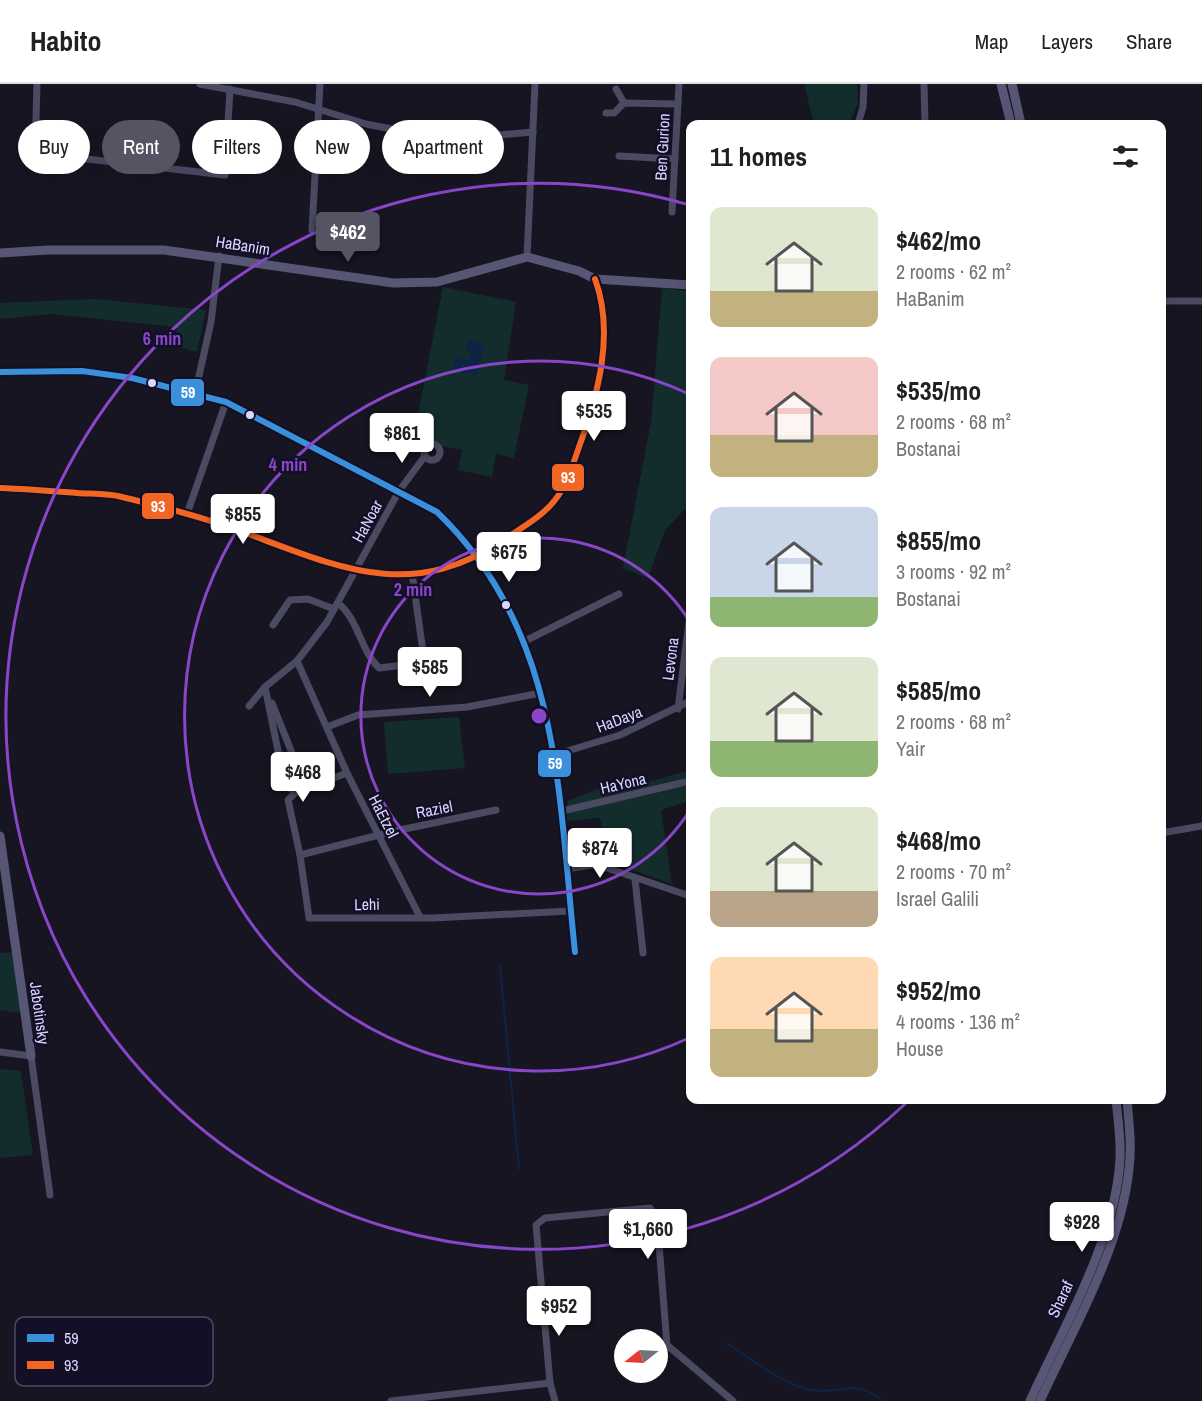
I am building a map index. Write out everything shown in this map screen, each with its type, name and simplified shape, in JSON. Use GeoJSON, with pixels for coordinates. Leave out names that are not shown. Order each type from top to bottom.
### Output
{"type":"FeatureCollection","features":[{"type":"Feature","properties":{"kind":"street"},"geometry":{"type":"LineString","coordinates":[[37,84],[35,153],[225,175],[230,89]]}},
{"type":"Feature","properties":{"kind":"street"},"geometry":{"type":"LineString","coordinates":[[200,84],[295,102],[402,131],[487,136],[533,132]]}},
{"type":"Feature","properties":{"kind":"street"},"geometry":{"type":"LineString","coordinates":[[312,230],[320,84]]}},
{"type":"Feature","properties":{"kind":"street"},"geometry":{"type":"LineString","coordinates":[[535,84],[527,257],[579,271],[595,279],[686,285]]}},
{"type":"Feature","properties":{"kind":"street","name":"Ben Gurion"},"geometry":{"type":"LineString","coordinates":[[672,212],[679,84]]}},
{"type":"Feature","properties":{"kind":"street"},"geometry":{"type":"LineString","coordinates":[[859,120],[863,107],[864,84]]}},
{"type":"Feature","properties":{"kind":"street"},"geometry":{"type":"LineString","coordinates":[[924,84],[925,120]]}},
{"type":"Feature","properties":{"kind":"street"},"geometry":{"type":"LineString","coordinates":[[1001,84],[1010,120]]}},
{"type":"Feature","properties":{"kind":"street"},"geometry":{"type":"LineString","coordinates":[[1012,84],[1020,120]]}},
{"type":"Feature","properties":{"kind":"street"},"geometry":{"type":"LineString","coordinates":[[616,89],[624,103]]}},
{"type":"Feature","properties":{"kind":"street"},"geometry":{"type":"LineString","coordinates":[[606,113],[614,113],[624,103],[678,104]]}},
{"type":"Feature","properties":{"kind":"street"},"geometry":{"type":"LineString","coordinates":[[619,156],[675,159]]}},
{"type":"Feature","properties":{"kind":"street","name":"HaBanim"},"geometry":{"type":"LineString","coordinates":[[0,253],[48,250],[164,250],[219,256],[393,283],[437,282],[527,257]]}},
{"type":"Feature","properties":{"kind":"street"},"geometry":{"type":"LineString","coordinates":[[195,394],[211,322],[219,256]]}},
{"type":"Feature","properties":{"kind":"street"},"geometry":{"type":"LineString","coordinates":[[0,488],[118,496],[187,514],[356,571],[398,575],[438,572],[478,557],[530,522],[555,501],[570,472],[594,398],[602,359],[605,320],[603,302],[595,279]]}},
{"type":"Feature","properties":{"kind":"street"},"geometry":{"type":"LineString","coordinates":[[1166,301],[1202,301]]}},
{"type":"Feature","properties":{"kind":"street"},"geometry":{"type":"LineString","coordinates":[[0,372],[82,371],[132,378],[226,402],[437,512],[464,538],[494,581],[525,641],[541,693],[554,754],[562,811],[575,952]]}},
{"type":"Feature","properties":{"kind":"street"},"geometry":{"type":"LineString","coordinates":[[187,514],[226,402]]}},
{"type":"Feature","properties":{"kind":"street","name":"HaNoar"},"geometry":{"type":"LineString","coordinates":[[249,706],[265,687],[297,661],[336,606],[399,491],[425,456]]}},
{"type":"Feature","properties":{"kind":"street"},"geometry":{"type":"LineString","coordinates":[[273,625],[290,600],[308,599],[336,606],[348,611],[372,661],[379,668],[420,663],[424,659],[412,573]]}},
{"type":"Feature","properties":{"kind":"street"},"geometry":{"type":"LineString","coordinates":[[525,641],[619,594]]}},
{"type":"Feature","properties":{"kind":"street","name":"Levona"},"geometry":{"type":"LineString","coordinates":[[678,709],[686,644]]}},
{"type":"Feature","properties":{"kind":"street","name":"HaEtzel"},"geometry":{"type":"LineString","coordinates":[[297,661],[347,773],[420,917]]}},
{"type":"Feature","properties":{"kind":"street"},"geometry":{"type":"LineString","coordinates":[[265,687],[306,788]]}},
{"type":"Feature","properties":{"kind":"street"},"geometry":{"type":"LineString","coordinates":[[265,687],[285,785],[296,792]]}},
{"type":"Feature","properties":{"kind":"street"},"geometry":{"type":"LineString","coordinates":[[327,727],[358,715],[467,707],[541,693]]}},
{"type":"Feature","properties":{"kind":"street","name":"HaDaya"},"geometry":{"type":"LineString","coordinates":[[554,754],[620,735],[686,704]]}},
{"type":"Feature","properties":{"kind":"street"},"geometry":{"type":"LineString","coordinates":[[347,773],[296,792],[288,800],[300,855],[379,836]]}},
{"type":"Feature","properties":{"kind":"street","name":"HaYona"},"geometry":{"type":"LineString","coordinates":[[562,811],[686,782]]}},
{"type":"Feature","properties":{"kind":"street","name":"Raziel"},"geometry":{"type":"LineString","coordinates":[[379,836],[496,810]]}},
{"type":"Feature","properties":{"kind":"street"},"geometry":{"type":"LineString","coordinates":[[1166,832],[1202,826]]}},
{"type":"Feature","properties":{"kind":"street","name":"Jabotinsky"},"geometry":{"type":"LineString","coordinates":[[0,836],[50,1195]]}},
{"type":"Feature","properties":{"kind":"street","name":"Lehi"},"geometry":{"type":"LineString","coordinates":[[300,855],[309,918],[420,917],[570,910]]}},
{"type":"Feature","properties":{"kind":"street"},"geometry":{"type":"LineString","coordinates":[[567,869],[593,865],[686,895]]}},
{"type":"Feature","properties":{"kind":"street"},"geometry":{"type":"LineString","coordinates":[[635,879],[643,953]]}},
{"type":"Feature","properties":{"kind":"street"},"geometry":{"type":"LineString","coordinates":[[0,1052],[31,1056]]}},
{"type":"Feature","properties":{"kind":"street","name":"Sharaf"},"geometry":{"type":"LineString","coordinates":[[1030,1401],[1090,1269],[1108,1223],[1120,1159],[1116,1104]]}},
{"type":"Feature","properties":{"kind":"street","name":"Sharaf"},"geometry":{"type":"LineString","coordinates":[[1040,1401],[1101,1268],[1118,1223],[1129,1169],[1127,1104]]}},
{"type":"Feature","properties":{"kind":"street"},"geometry":{"type":"LineString","coordinates":[[555,1401],[550,1383],[536,1225],[545,1218],[650,1208],[657,1219],[667,1345],[733,1401]]}},
{"type":"Feature","properties":{"kind":"street"},"geometry":{"type":"LineString","coordinates":[[391,1401],[550,1383]]}},
{"type":"Feature","properties":{"kind":"green space"},"geometry":{"type":"Polygon","coordinates":[[[804,84],[857,84],[858,104],[851,120],[813,120],[804,84]]]}},
{"type":"Feature","properties":{"kind":"green space"},"geometry":{"type":"Polygon","coordinates":[[[443,287],[516,302],[504,380],[529,385],[514,458],[496,454],[492,477],[458,470],[462,450],[413,440],[443,287]]]}},
{"type":"Feature","properties":{"kind":"green space"},"geometry":{"type":"Polygon","coordinates":[[[662,288],[686,291],[686,508],[665,530],[648,578],[623,568],[651,422],[662,288]]]}},
{"type":"Feature","properties":{"kind":"green space"},"geometry":{"type":"Polygon","coordinates":[[[95,299],[206,310],[197,352],[178,347],[176,327],[51,314],[0,319],[0,303],[95,299]]]}},
{"type":"Feature","properties":{"kind":"green space"},"geometry":{"type":"Polygon","coordinates":[[[459,717],[465,768],[388,774],[384,722],[459,717]]]}},
{"type":"Feature","properties":{"kind":"green space"},"geometry":{"type":"Polygon","coordinates":[[[686,771],[686,802],[661,810],[672,884],[608,861],[600,818],[565,821],[568,801],[632,775],[632,787],[686,771]]]}},
{"type":"Feature","properties":{"kind":"green space"},"geometry":{"type":"Polygon","coordinates":[[[13,952],[21,1013],[0,1010],[0,953],[13,952]]]}},
{"type":"Feature","properties":{"kind":"green space"},"geometry":{"type":"Polygon","coordinates":[[[0,1069],[21,1071],[33,1155],[0,1158],[0,1069]]]}},
{"type":"Feature","properties":{"kind":"water"},"geometry":{"type":"Polygon","coordinates":[[[469,340],[484,343],[477,376],[452,370],[455,357],[469,360],[470,352],[466,351],[469,340]]]}},
{"type":"Feature","properties":{"kind":"waterway"},"geometry":{"type":"LineString","coordinates":[[500,966],[519,1169]]}},
{"type":"Feature","properties":{"kind":"waterway"},"geometry":{"type":"LineString","coordinates":[[728,1344],[767,1370],[799,1387],[820,1391],[856,1388],[873,1394],[882,1401]]}},
{"type":"Feature","properties":{"kind":"transit line","name":"93"},"geometry":{"type":"LineString","coordinates":[[0,488],[117,496],[235,529],[338,565],[371,572],[403,574],[436,570],[470,559],[505,539],[538,516],[555,500],[566,481],[586,427],[602,364],[604,321],[595,279]]}},
{"type":"Feature","properties":{"kind":"transit line","name":"59"},"geometry":{"type":"LineString","coordinates":[[0,372],[82,371],[132,378],[226,402],[437,512],[478,559],[508,609],[531,662],[546,717],[557,774],[575,952]]}}]}
